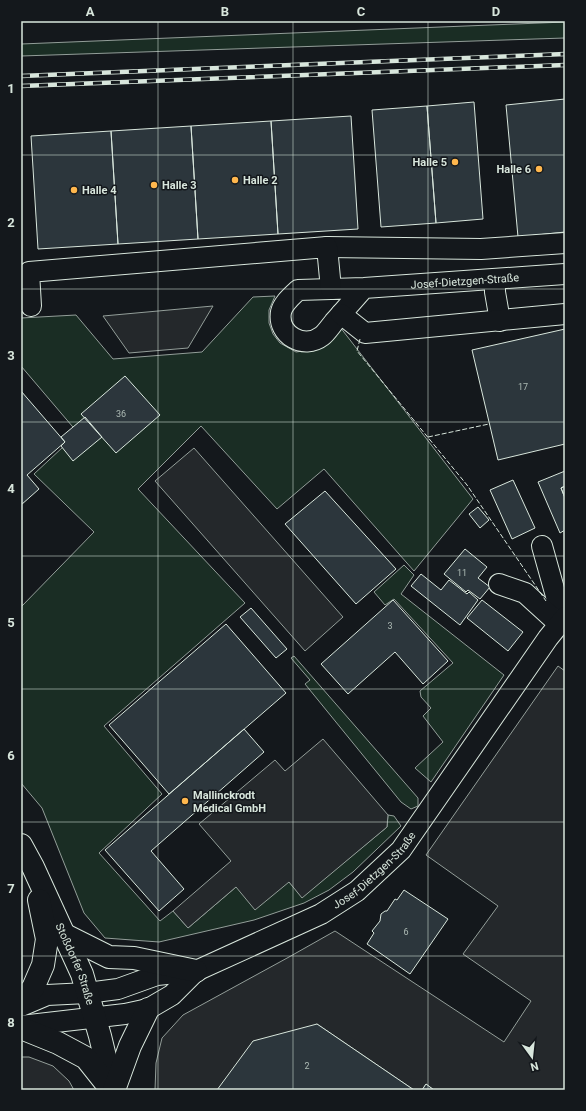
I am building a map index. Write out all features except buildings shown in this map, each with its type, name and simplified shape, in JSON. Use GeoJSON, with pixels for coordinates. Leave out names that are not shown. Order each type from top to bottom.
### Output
{"type":"FeatureCollection","features":[{"type":"Feature","properties":{"kind":"main road","name":"Stoßdorfer Straße"},"geometry":{"type":"LineString","coordinates":[[21,845],[65,935],[82,974],[113,1090]]}},
{"type":"Feature","properties":{"kind":"main road"},"geometry":{"type":"LineString","coordinates":[[21,1002],[33,988],[43,965],[47,939],[33,868]]}},
{"type":"Feature","properties":{"kind":"main road"},"geometry":{"type":"LineString","coordinates":[[65,935],[109,958],[134,958],[196,971]]}},
{"type":"Feature","properties":{"kind":"main road"},"geometry":{"type":"LineString","coordinates":[[21,1027],[58,1043],[86,1058],[113,1090],[130,1046],[148,1009]]}},
{"type":"Feature","properties":{"kind":"street"},"geometry":{"type":"LineString","coordinates":[[31,306],[29,272],[327,247],[481,249],[565,243]]}},
{"type":"Feature","properties":{"kind":"street"},"geometry":{"type":"LineString","coordinates":[[545,244],[556,274]]}},
{"type":"Feature","properties":{"kind":"street"},"geometry":{"type":"LineString","coordinates":[[327,247],[331,289]]}},
{"type":"Feature","properties":{"kind":"street"},"geometry":{"type":"LineString","coordinates":[[481,249],[489,279],[495,292],[500,321]]}},
{"type":"Feature","properties":{"kind":"street","name":"Josef-Dietzgen-Straße"},"geometry":{"type":"LineString","coordinates":[[364,288],[322,337],[311,341],[300,342],[290,336],[284,328],[281,311],[288,299],[298,290],[364,288],[556,274]]}},
{"type":"Feature","properties":{"kind":"street"},"geometry":{"type":"LineString","coordinates":[[341,314],[365,332],[565,314]]}},
{"type":"Feature","properties":{"kind":"street"},"geometry":{"type":"LineString","coordinates":[[542,546],[556,596],[565,603]]}},
{"type":"Feature","properties":{"kind":"street"},"geometry":{"type":"LineString","coordinates":[[499,584],[524,593],[562,621]]}},
{"type":"Feature","properties":{"kind":"street","name":"Josef-Dietzgen-Straße"},"geometry":{"type":"LineString","coordinates":[[21,1006],[47,995],[87,993],[118,989],[157,974],[196,971],[321,914],[357,891],[401,850],[548,638],[562,621]]}},
{"type":"Feature","properties":{"kind":"street"},"geometry":{"type":"LineString","coordinates":[[21,1027],[125,1014],[148,1009],[172,995],[196,971]]}},
{"type":"Feature","properties":{"kind":"green space"},"geometry":{"type":"Polygon","coordinates":[[[565,22],[565,38],[21,56],[21,44],[565,22]]]}},
{"type":"Feature","properties":{"kind":"green space"},"geometry":{"type":"Polygon","coordinates":[[[275,296],[269,310],[269,323],[273,334],[280,343],[296,352],[317,349],[340,327],[473,499],[414,571],[324,469],[277,509],[201,426],[138,489],[245,603],[104,726],[162,794],[99,853],[160,921],[173,911],[188,928],[236,887],[289,882],[302,897],[387,827],[388,815],[394,816],[401,826],[353,872],[329,890],[304,903],[254,920],[159,942],[105,938],[84,913],[42,808],[21,783],[21,607],[94,532],[34,474],[78,433],[21,366],[21,318],[76,315],[113,359],[202,352],[253,297],[275,296]]]}},
{"type":"Feature","properties":{"kind":"green space"},"geometry":{"type":"Polygon","coordinates":[[[404,565],[414,575],[401,594],[504,675],[431,782],[415,768],[443,742],[423,716],[431,708],[421,697],[420,691],[453,663],[394,599],[385,605],[374,592],[404,565]]]}},
{"type":"Feature","properties":{"kind":"green space"},"geometry":{"type":"Polygon","coordinates":[[[294,656],[418,798],[418,806],[411,809],[401,802],[305,684],[310,680],[291,658],[294,656]]]}},
{"type":"Feature","properties":{"kind":"shaded area"},"geometry":{"type":"Polygon","coordinates":[[[213,306],[188,348],[129,353],[103,316],[213,306]]]}},
{"type":"Feature","properties":{"kind":"shaded area"},"geometry":{"type":"Polygon","coordinates":[[[194,448],[343,617],[305,651],[155,481],[194,448]]]}},
{"type":"Feature","properties":{"kind":"shaded area"},"geometry":{"type":"Polygon","coordinates":[[[558,666],[565,671],[565,1090],[434,1090],[426,1084],[422,1090],[414,1090],[317,1024],[217,1090],[155,1090],[156,1063],[162,1038],[183,1015],[335,931],[504,1042],[531,1001],[463,954],[498,906],[426,855],[558,666]]]}},
{"type":"Feature","properties":{"kind":"shaded area"},"geometry":{"type":"Polygon","coordinates":[[[323,739],[388,815],[387,827],[302,898],[289,882],[255,910],[236,887],[188,928],[173,911],[231,861],[199,824],[275,760],[285,771],[323,739]]]}},
{"type":"Feature","properties":{"kind":"shaded area"},"geometry":{"type":"Polygon","coordinates":[[[21,1057],[29,1057],[53,1066],[69,1081],[74,1090],[21,1090],[21,1057]]]}},
{"type":"Feature","properties":{"kind":"railway"},"geometry":{"type":"LineString","coordinates":[[21,76],[565,54]]}},
{"type":"Feature","properties":{"kind":"railway"},"geometry":{"type":"LineString","coordinates":[[21,86],[565,65]]}},
{"type":"Feature","properties":{"kind":"fence"},"geometry":{"type":"LineString","coordinates":[[360,339],[357,351],[467,485],[546,601]]}},
{"type":"Feature","properties":{"kind":"fence"},"geometry":{"type":"LineString","coordinates":[[428,437],[489,424]]}},
{"type":"Feature","properties":{"kind":"place","name":"Halle 5"},"geometry":{"type":"Point","coordinates":[455,162]}},
{"type":"Feature","properties":{"kind":"place","name":"Halle 6"},"geometry":{"type":"Point","coordinates":[539,169]}},
{"type":"Feature","properties":{"kind":"place","name":"Halle 2"},"geometry":{"type":"Point","coordinates":[235,180]}},
{"type":"Feature","properties":{"kind":"place","name":"Halle 3"},"geometry":{"type":"Point","coordinates":[154,185]}},
{"type":"Feature","properties":{"kind":"place","name":"Halle 4"},"geometry":{"type":"Point","coordinates":[74,190]}},
{"type":"Feature","properties":{"kind":"place","name":"Mallinckrodt Medical GmbH"},"geometry":{"type":"Point","coordinates":[185,801]}}]}
